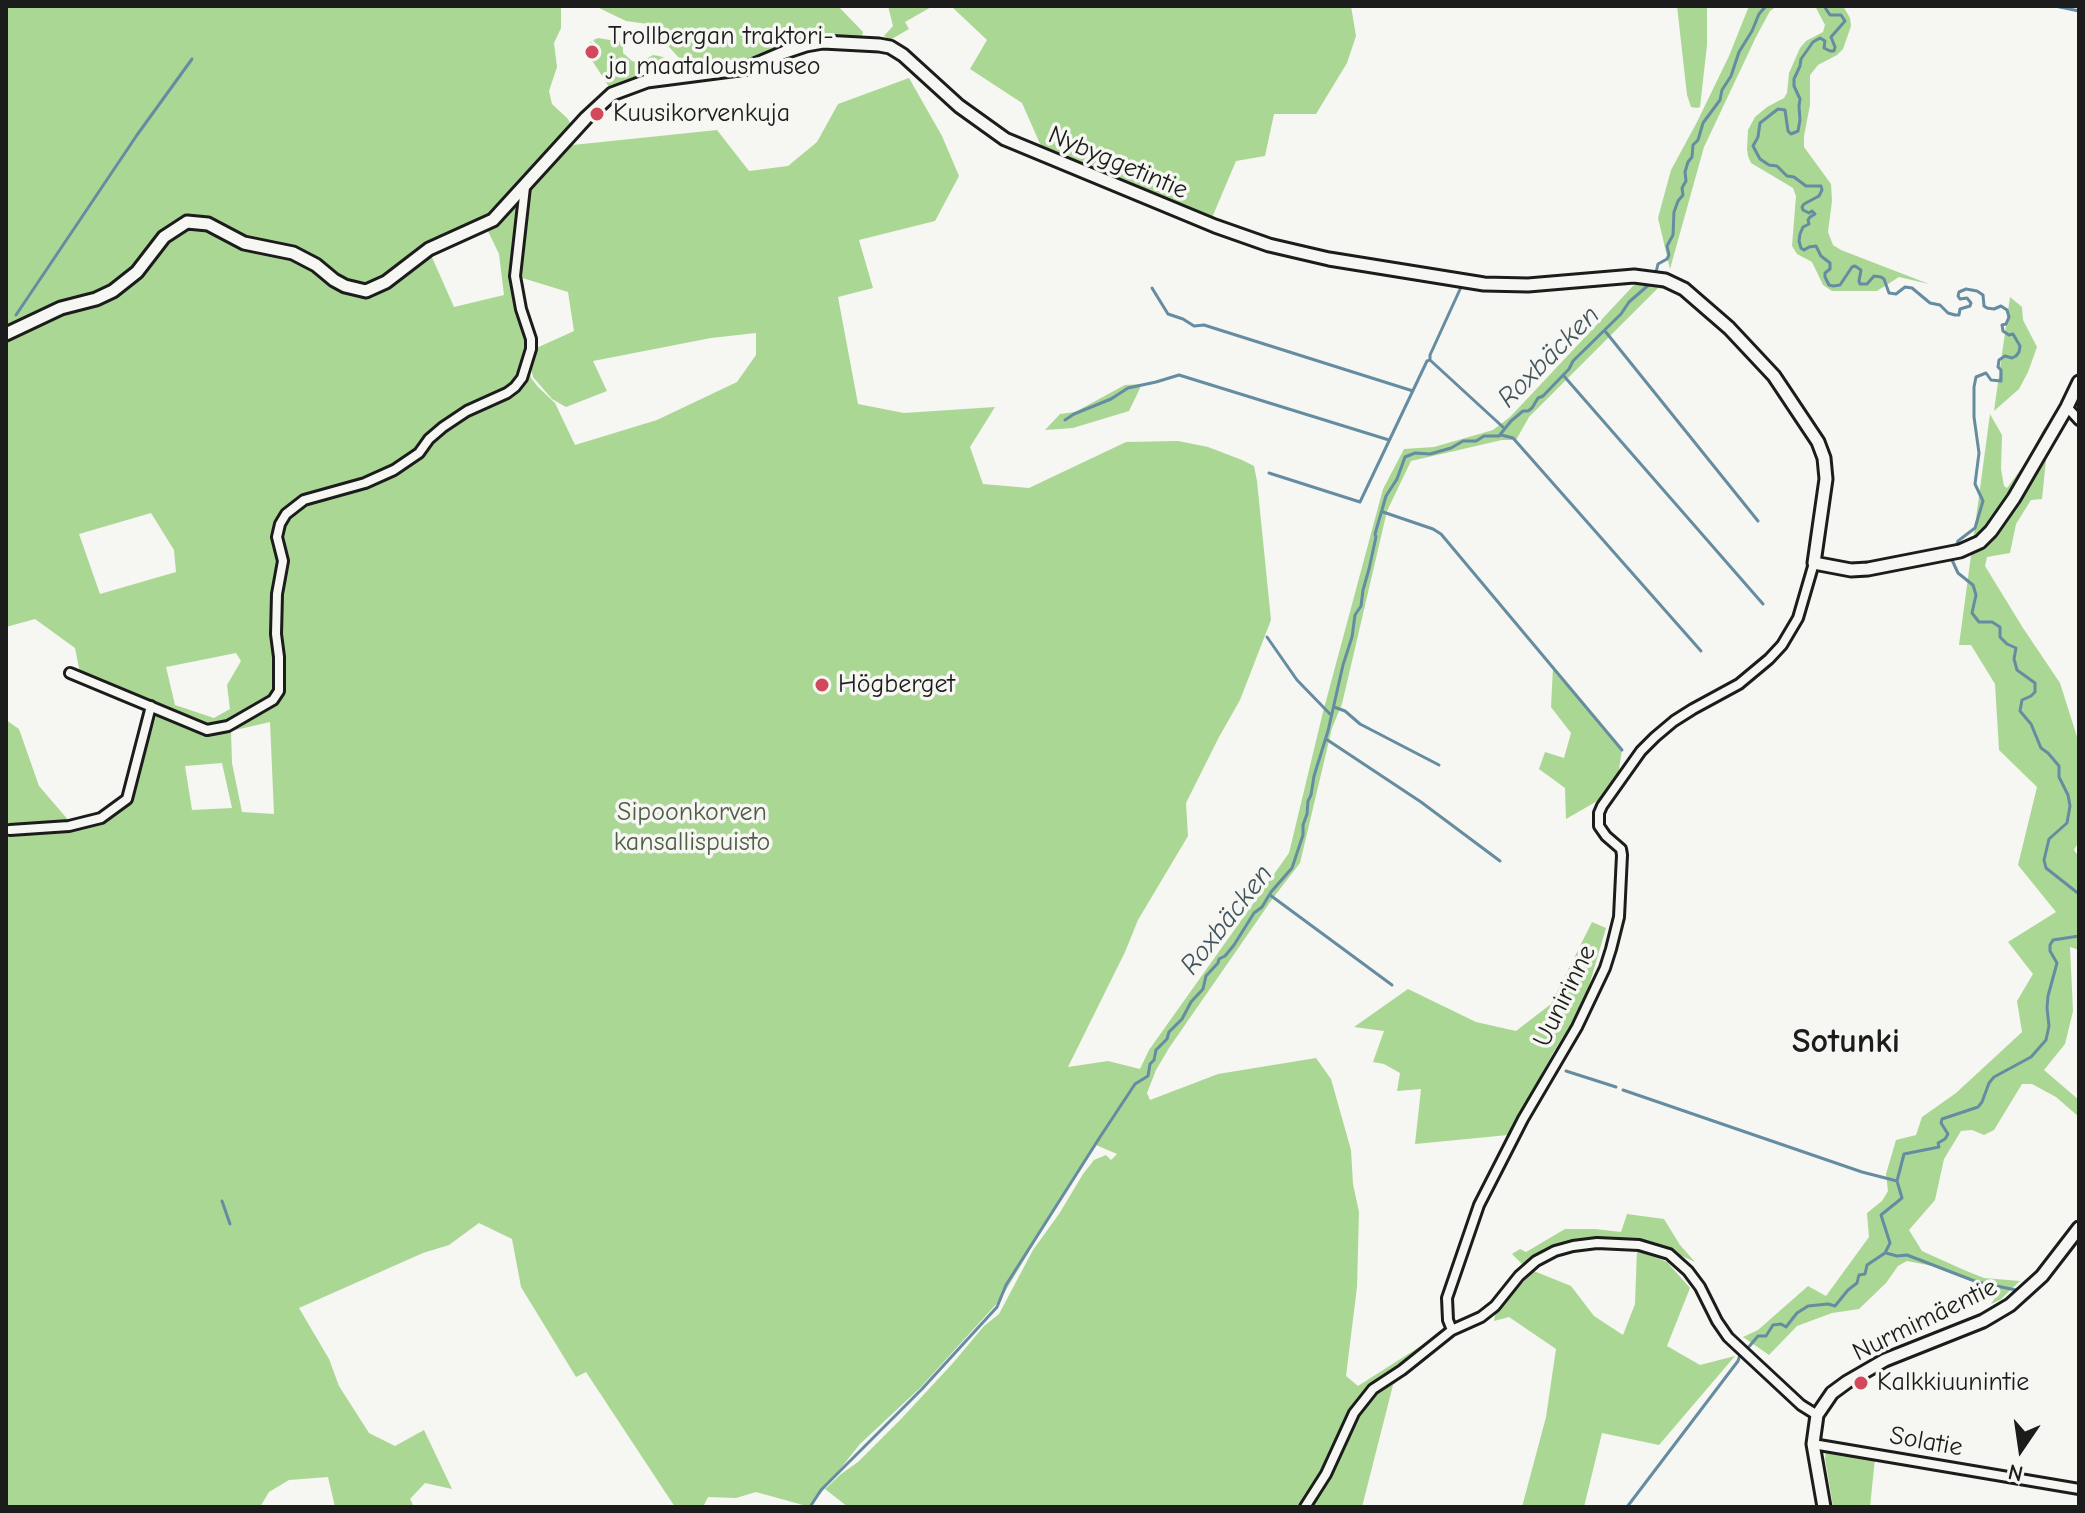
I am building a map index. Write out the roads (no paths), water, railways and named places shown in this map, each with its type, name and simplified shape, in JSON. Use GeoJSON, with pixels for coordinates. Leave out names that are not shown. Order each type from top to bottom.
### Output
{"type":"FeatureCollection","features":[{"type":"Feature","properties":{"kind":"street","name":"Nybyggetintie"},"geometry":{"type":"LineString","coordinates":[[6,334],[61,308],[113,291],[137,272],[164,237],[187,222],[208,224],[244,243],[293,253],[345,286],[366,291],[386,282],[429,249],[493,220],[612,94],[647,81],[747,68],[815,43],[879,45],[903,55],[959,106],[1005,139],[1215,226],[1269,245],[1319,257],[1484,284],[1528,285],[1634,276],[1665,280],[1684,289],[1729,328],[1774,376],[1818,442],[1824,458],[1826,479],[1814,563]]}},
{"type":"Feature","properties":{"kind":"street"},"geometry":{"type":"LineString","coordinates":[[70,673],[207,730],[228,726],[273,700],[279,691],[276,621],[283,561],[277,537],[286,514],[304,500],[365,483],[394,470],[419,453],[443,427],[467,411],[507,393],[522,378],[531,339],[515,276],[525,187]]}},
{"type":"Feature","properties":{"kind":"street"},"geometry":{"type":"LineString","coordinates":[[1814,563],[1860,569],[1960,551],[1980,542],[2003,516],[2079,382]]}},
{"type":"Feature","properties":{"kind":"street"},"geometry":{"type":"LineString","coordinates":[[2067,407],[2079,420]]}},
{"type":"Feature","properties":{"kind":"street","name":"Uunirinne"},"geometry":{"type":"LineString","coordinates":[[1452,1330],[1448,1320],[1447,1298],[1479,1205],[1517,1129],[1582,1016],[1611,949],[1619,917],[1622,855],[1621,849],[1599,826],[1602,806],[1641,751],[1655,737],[1674,721],[1739,684],[1782,645],[1798,618],[1814,563]]}},
{"type":"Feature","properties":{"kind":"street"},"geometry":{"type":"LineString","coordinates":[[10,830],[69,826],[101,818],[127,799],[151,706]]}},
{"type":"Feature","properties":{"kind":"street","name":"Nurmimäentie"},"geometry":{"type":"LineString","coordinates":[[1817,1415],[1832,1393],[1859,1374],[1885,1360],[1983,1321],[2010,1305],[2042,1276],[2079,1228]]}},
{"type":"Feature","properties":{"kind":"street"},"geometry":{"type":"LineString","coordinates":[[1305,1507],[1326,1474],[1354,1413],[1373,1389],[1452,1330],[1481,1317],[1536,1261],[1555,1251],[1597,1243],[1639,1245],[1669,1254],[1700,1287],[1728,1337],[1801,1405],[1817,1415],[1813,1444],[1824,1507]]}},
{"type":"Feature","properties":{"kind":"street","name":"Solatie"},"geometry":{"type":"LineString","coordinates":[[1813,1444],[2079,1489]]}},
{"type":"Feature","properties":{"kind":"waterway","name":"Roxbäcken"},"geometry":{"type":"LineString","coordinates":[[1656,272],[1658,264],[1669,255],[1667,246],[1673,235],[1674,212],[1683,195],[1685,172],[1692,157],[1693,145],[1698,140],[1703,123],[1720,100],[1739,52],[1766,6]]}},
{"type":"Feature","properties":{"kind":"waterway"},"geometry":{"type":"LineString","coordinates":[[1825,6],[1830,15],[1841,15],[1845,21],[1831,37],[1834,51],[1824,48],[1825,41],[1820,38],[1813,42],[1801,59],[1794,79],[1800,99],[1798,131],[1791,134],[1788,131],[1785,110],[1778,109],[1760,123],[1753,146],[1760,159],[1777,166],[1787,176],[1806,186],[1821,186],[1819,196],[1802,207],[1815,214],[1800,234],[1801,248],[1816,246],[1821,256],[1830,263],[1825,277],[1833,286],[1840,285],[1855,266],[1861,270],[1860,284],[1867,284],[1874,276],[1881,277],[1889,293],[1896,294],[1905,287],[1912,288],[1930,303],[1940,305],[1955,315],[1971,303],[1967,298],[1960,299],[1959,292],[1966,289],[1977,291],[1983,295],[1987,308],[2001,306],[2007,310],[2009,317],[2002,325],[2003,331],[2013,334],[2020,346],[2016,356],[2005,356],[1999,360],[2001,381],[1991,380],[1986,373],[1976,377],[1974,417],[1979,453],[1975,484],[1983,501],[1975,528],[1958,541],[1955,549]]}},
{"type":"Feature","properties":{"kind":"waterway"},"geometry":{"type":"LineString","coordinates":[[2055,6],[2079,11]]}},
{"type":"Feature","properties":{"kind":"waterway"},"geometry":{"type":"LineString","coordinates":[[16,315],[192,59]]}},
{"type":"Feature","properties":{"kind":"waterway","name":"Roxbäcken"},"geometry":{"type":"LineString","coordinates":[[810,1507],[821,1490],[922,1389],[997,1307],[1006,1285],[1100,1137],[1135,1084],[1148,1076],[1156,1050],[1203,989],[1206,976],[1234,945],[1254,913],[1292,868],[1303,835],[1308,801],[1352,637],[1355,615],[1361,606],[1375,534],[1386,496],[1397,479],[1405,457],[1415,453],[1430,454],[1484,436],[1499,436],[1511,421],[1532,408],[1629,302],[1652,282]]}},
{"type":"Feature","properties":{"kind":"waterway"},"geometry":{"type":"LineString","coordinates":[[1588,285],[1620,283]]}},
{"type":"Feature","properties":{"kind":"waterway"},"geometry":{"type":"LineString","coordinates":[[1430,360],[1462,285],[1465,286]]}},
{"type":"Feature","properties":{"kind":"waterway"},"geometry":{"type":"LineString","coordinates":[[1152,288],[1168,314],[1194,326],[1204,325],[1413,391]]}},
{"type":"Feature","properties":{"kind":"waterway"},"geometry":{"type":"LineString","coordinates":[[1605,331],[1758,521]]}},
{"type":"Feature","properties":{"kind":"waterway"},"geometry":{"type":"LineString","coordinates":[[1269,473],[1360,502],[1430,360],[1504,428]]}},
{"type":"Feature","properties":{"kind":"waterway"},"geometry":{"type":"LineString","coordinates":[[1065,420],[1128,388],[1179,375],[1389,440]]}},
{"type":"Feature","properties":{"kind":"waterway"},"geometry":{"type":"LineString","coordinates":[[1563,375],[1763,604]]}},
{"type":"Feature","properties":{"kind":"waterway"},"geometry":{"type":"LineString","coordinates":[[1501,435],[1513,438],[1701,651]]}},
{"type":"Feature","properties":{"kind":"waterway"},"geometry":{"type":"LineString","coordinates":[[1383,512],[1441,534],[1622,750]]}},
{"type":"Feature","properties":{"kind":"waterway"},"geometry":{"type":"LineString","coordinates":[[1953,556],[1958,573],[1973,585],[1976,595],[1972,613],[1979,622],[1992,622],[2000,627],[2000,637],[2016,648],[2014,659],[2017,670],[2035,683],[2035,692],[2022,700],[2020,711],[2031,724],[2041,748],[2059,766],[2059,777],[2070,806],[2067,823],[2049,839],[2044,860],[2046,868],[2079,894]]}},
{"type":"Feature","properties":{"kind":"waterway"},"geometry":{"type":"LineString","coordinates":[[1267,637],[1297,680],[1330,714]]}},
{"type":"Feature","properties":{"kind":"waterway"},"geometry":{"type":"LineString","coordinates":[[1334,707],[1439,765]]}},
{"type":"Feature","properties":{"kind":"waterway"},"geometry":{"type":"LineString","coordinates":[[1326,739],[1421,802],[1500,861]]}},
{"type":"Feature","properties":{"kind":"waterway"},"geometry":{"type":"LineString","coordinates":[[1270,895],[1392,985]]}},
{"type":"Feature","properties":{"kind":"waterway"},"geometry":{"type":"LineString","coordinates":[[1747,1349],[1758,1336],[1766,1336],[1773,1325],[1786,1327],[1797,1313],[1808,1306],[1835,1306],[1857,1283],[1859,1275],[1865,1274],[1867,1265],[1885,1253],[1890,1243],[1881,1215],[1902,1198],[1897,1181],[1904,1154],[1939,1147],[1938,1143],[1948,1134],[1941,1123],[1942,1119],[1978,1107],[1994,1077],[2031,1057],[2046,1040],[2048,996],[2057,963],[2050,945],[2053,940],[2079,936]]}},
{"type":"Feature","properties":{"kind":"waterway"},"geometry":{"type":"LineString","coordinates":[[1566,1071],[1616,1087]]}},
{"type":"Feature","properties":{"kind":"waterway"},"geometry":{"type":"LineString","coordinates":[[1623,1090],[1862,1172],[1897,1181]]}},
{"type":"Feature","properties":{"kind":"waterway"},"geometry":{"type":"LineString","coordinates":[[222,1201],[230,1224]]}},
{"type":"Feature","properties":{"kind":"waterway"},"geometry":{"type":"LineString","coordinates":[[1886,1253],[1907,1255],[1977,1282],[2016,1290]]}},
{"type":"Feature","properties":{"kind":"waterway"},"geometry":{"type":"LineString","coordinates":[[1627,1507],[1740,1355]]}},
{"type":"Feature","properties":{"kind":"place","name":"Trollbergan traktori- ja maatalousmuseo"},"geometry":{"type":"Point","coordinates":[592,52]}},
{"type":"Feature","properties":{"kind":"place","name":"Kuusikorvenkuja"},"geometry":{"type":"Point","coordinates":[597,114]}},
{"type":"Feature","properties":{"kind":"place","name":"Högberget"},"geometry":{"type":"Point","coordinates":[822,685]}},
{"type":"Feature","properties":{"kind":"place","name":"Kalkkiuunintie"},"geometry":{"type":"Point","coordinates":[1861,1383]}},
{"type":"Feature","properties":{"kind":"district","name":"Sotunki"},"geometry":{"type":"Point","coordinates":[1846,1042]}},
{"type":"Feature","properties":{"kind":"park label","name":"Sipoonkorven kansallispuisto"},"geometry":{"type":"Point","coordinates":[692,828]}}]}
